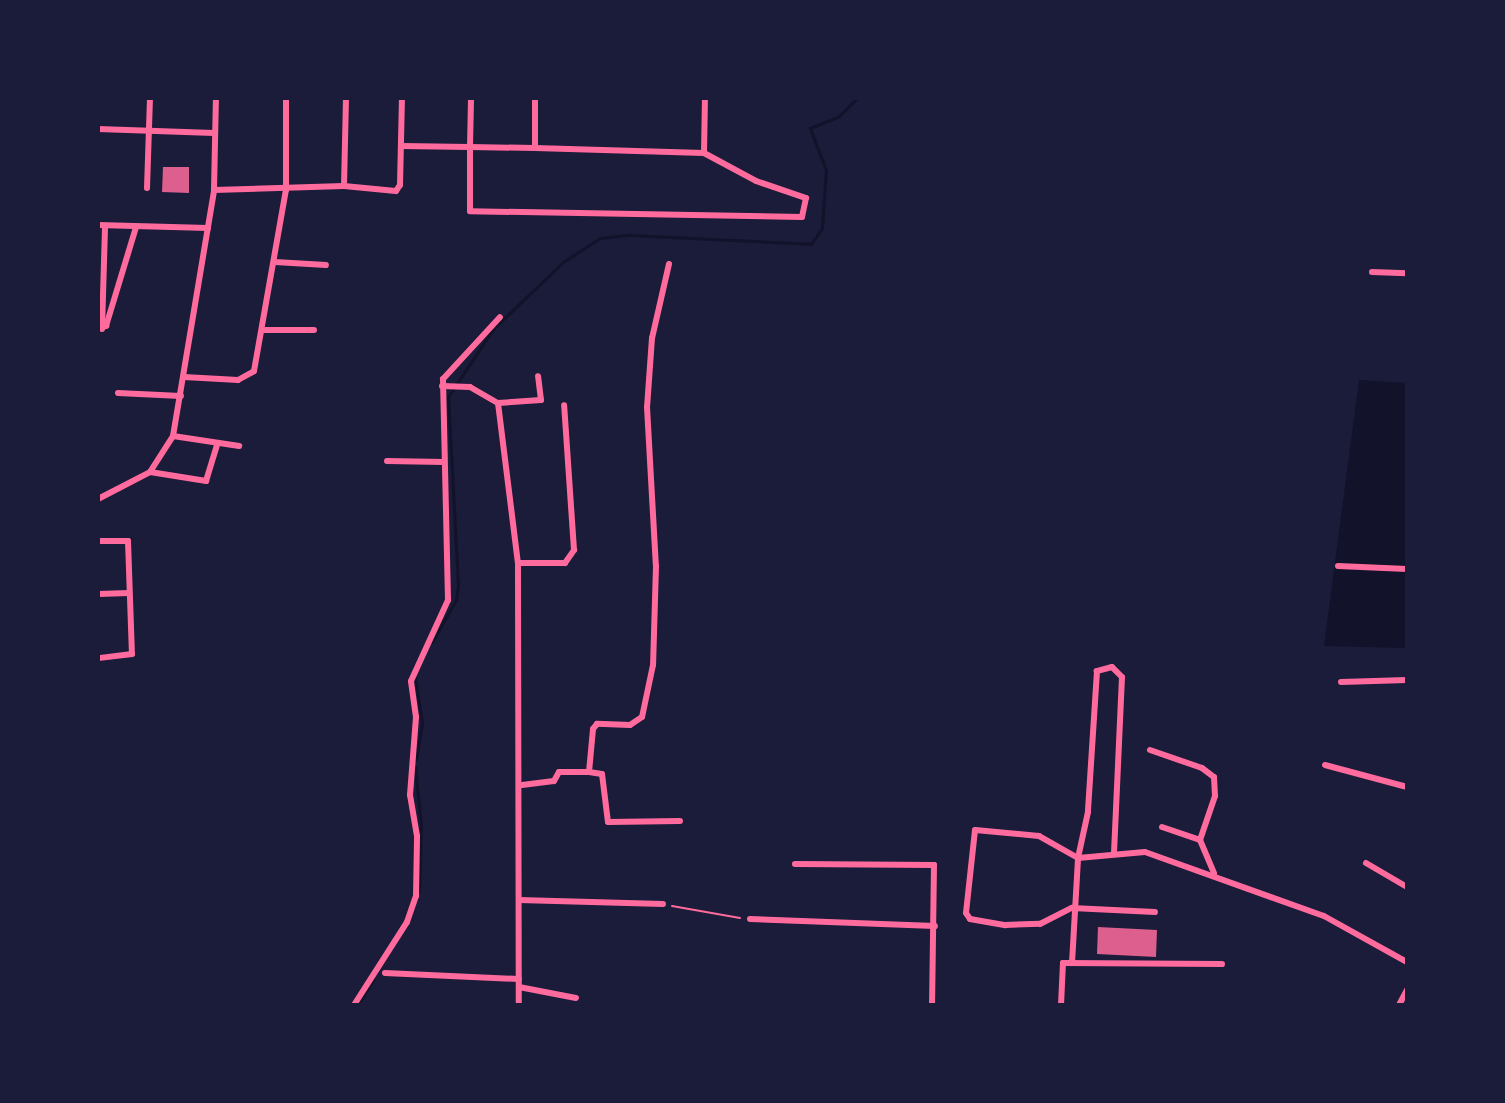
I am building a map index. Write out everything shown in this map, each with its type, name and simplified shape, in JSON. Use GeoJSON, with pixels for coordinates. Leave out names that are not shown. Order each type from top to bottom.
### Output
{"type":"FeatureCollection","features":[{"type":"Feature","properties":{"kind":"street"},"geometry":{"type":"LineString","coordinates":[[147,188],[150,98]]}},
{"type":"Feature","properties":{"kind":"street"},"geometry":{"type":"LineString","coordinates":[[98,499],[150,472],[173,436],[214,190],[216,98]]}},
{"type":"Feature","properties":{"kind":"street"},"geometry":{"type":"LineString","coordinates":[[184,377],[247,377],[264,330],[286,190],[286,98]]}},
{"type":"Feature","properties":{"kind":"street"},"geometry":{"type":"LineString","coordinates":[[344,186],[346,98]]}},
{"type":"Feature","properties":{"kind":"street"},"geometry":{"type":"LineString","coordinates":[[214,190],[344,186],[398,190],[402,98]]}},
{"type":"Feature","properties":{"kind":"street"},"geometry":{"type":"LineString","coordinates":[[401,146],[470,147],[535,148],[704,153],[756,181],[806,198],[802,217],[470,211],[470,147],[471,98]]}},
{"type":"Feature","properties":{"kind":"street"},"geometry":{"type":"LineString","coordinates":[[535,98],[535,148]]}},
{"type":"Feature","properties":{"kind":"street"},"geometry":{"type":"LineString","coordinates":[[704,153],[705,98]]}},
{"type":"Feature","properties":{"kind":"street"},"geometry":{"type":"LineString","coordinates":[[98,129],[214,133]]}},
{"type":"Feature","properties":{"kind":"street"},"geometry":{"type":"LineString","coordinates":[[100,329],[102,226],[208,228]]}},
{"type":"Feature","properties":{"kind":"street"},"geometry":{"type":"LineString","coordinates":[[100,329],[136,227]]}},
{"type":"Feature","properties":{"kind":"street"},"geometry":{"type":"LineString","coordinates":[[275,262],[326,265]]}},
{"type":"Feature","properties":{"kind":"street"},"geometry":{"type":"LineString","coordinates":[[589,772],[593,729],[630,725],[642,717],[653,665],[656,566],[647,407],[652,338],[669,264]]}},
{"type":"Feature","properties":{"kind":"street"},"geometry":{"type":"LineString","coordinates":[[1372,272],[1407,273]]}},
{"type":"Feature","properties":{"kind":"street"},"geometry":{"type":"LineString","coordinates":[[354,1005],[407,922],[416,896],[417,836],[410,795],[416,717],[411,681],[448,600],[445,386],[453,364],[500,317]]}},
{"type":"Feature","properties":{"kind":"street"},"geometry":{"type":"LineString","coordinates":[[264,330],[314,330]]}},
{"type":"Feature","properties":{"kind":"street"},"geometry":{"type":"LineString","coordinates":[[445,386],[470,387],[498,403],[541,400],[538,376]]}},
{"type":"Feature","properties":{"kind":"street"},"geometry":{"type":"LineString","coordinates":[[118,393],[181,396]]}},
{"type":"Feature","properties":{"kind":"street"},"geometry":{"type":"LineString","coordinates":[[498,403],[518,563],[517,741],[522,785],[519,1005]]}},
{"type":"Feature","properties":{"kind":"street"},"geometry":{"type":"LineString","coordinates":[[518,563],[560,564],[574,550],[564,405]]}},
{"type":"Feature","properties":{"kind":"street"},"geometry":{"type":"LineString","coordinates":[[173,436],[239,446]]}},
{"type":"Feature","properties":{"kind":"street"},"geometry":{"type":"LineString","coordinates":[[150,472],[206,481],[217,445]]}},
{"type":"Feature","properties":{"kind":"street"},"geometry":{"type":"LineString","coordinates":[[387,461],[444,462]]}},
{"type":"Feature","properties":{"kind":"street"},"geometry":{"type":"LineString","coordinates":[[98,541],[128,541],[131,655],[98,658]]}},
{"type":"Feature","properties":{"kind":"street"},"geometry":{"type":"LineString","coordinates":[[1338,566],[1407,569]]}},
{"type":"Feature","properties":{"kind":"street"},"geometry":{"type":"LineString","coordinates":[[98,594],[129,593]]}},
{"type":"Feature","properties":{"kind":"street"},"geometry":{"type":"LineString","coordinates":[[1072,963],[1072,908],[1088,812],[1097,671],[1112,667],[1122,677],[1114,853]]}},
{"type":"Feature","properties":{"kind":"street"},"geometry":{"type":"LineString","coordinates":[[1341,682],[1407,680]]}},
{"type":"Feature","properties":{"kind":"street"},"geometry":{"type":"LineString","coordinates":[[1150,750],[1202,768],[1214,777],[1215,796],[1200,840],[1214,873]]}},
{"type":"Feature","properties":{"kind":"street"},"geometry":{"type":"LineString","coordinates":[[1325,765],[1407,787]]}},
{"type":"Feature","properties":{"kind":"street"},"geometry":{"type":"LineString","coordinates":[[522,785],[554,781],[559,772],[602,774],[608,822],[680,821]]}},
{"type":"Feature","properties":{"kind":"street"},"geometry":{"type":"LineString","coordinates":[[1162,827],[1200,840]]}},
{"type":"Feature","properties":{"kind":"street"},"geometry":{"type":"LineString","coordinates":[[1155,912],[1072,908],[1040,924],[970,919],[966,908],[972,835],[976,830],[1039,836],[1078,858],[1145,852],[1214,873],[1324,916],[1407,962]]}},
{"type":"Feature","properties":{"kind":"street"},"geometry":{"type":"LineString","coordinates":[[1366,863],[1407,887]]}},
{"type":"Feature","properties":{"kind":"street"},"geometry":{"type":"LineString","coordinates":[[795,864],[933,864],[935,926],[932,1005]]}},
{"type":"Feature","properties":{"kind":"street"},"geometry":{"type":"LineString","coordinates":[[519,900],[663,904]]}},
{"type":"Feature","properties":{"kind":"street"},"geometry":{"type":"LineString","coordinates":[[750,919],[935,926]]}},
{"type":"Feature","properties":{"kind":"street"},"geometry":{"type":"LineString","coordinates":[[1061,1005],[1060,965],[1222,964]]}},
{"type":"Feature","properties":{"kind":"street"},"geometry":{"type":"LineString","coordinates":[[385,973],[519,983],[576,998]]}},
{"type":"Feature","properties":{"kind":"street"},"geometry":{"type":"LineString","coordinates":[[1399,1005],[1407,990]]}},
{"type":"Feature","properties":{"kind":"path"},"geometry":{"type":"LineString","coordinates":[[663,904],[750,919]]}},
{"type":"Feature","properties":{"kind":"shaded area"},"geometry":{"type":"Polygon","coordinates":[[[1359,380],[1407,383],[1407,648],[1324,646],[1359,380]]]}},
{"type":"Feature","properties":{"kind":"building"},"geometry":{"type":"Polygon","coordinates":[[[163,167],[189,167],[189,193],[162,192],[163,167]]]}},
{"type":"Feature","properties":{"kind":"building"},"geometry":{"type":"Polygon","coordinates":[[[1098,927],[1157,930],[1156,957],[1097,954],[1098,927]]]}},
{"type":"Feature","properties":{"kind":"waterway"},"geometry":{"type":"LineString","coordinates":[[432,642],[456,600],[458,585],[448,397],[493,329],[563,262],[600,238],[630,235],[811,244],[822,228],[826,170],[810,128],[839,116],[857,98]]}},
{"type":"Feature","properties":{"kind":"waterway"},"geometry":{"type":"LineString","coordinates":[[415,677],[422,723],[416,760]]}},
{"type":"Feature","properties":{"kind":"waterway"},"geometry":{"type":"LineString","coordinates":[[415,767],[421,825],[419,891]]}},
{"type":"Feature","properties":{"kind":"waterway"},"geometry":{"type":"LineString","coordinates":[[359,1002],[374,979]]}}]}
